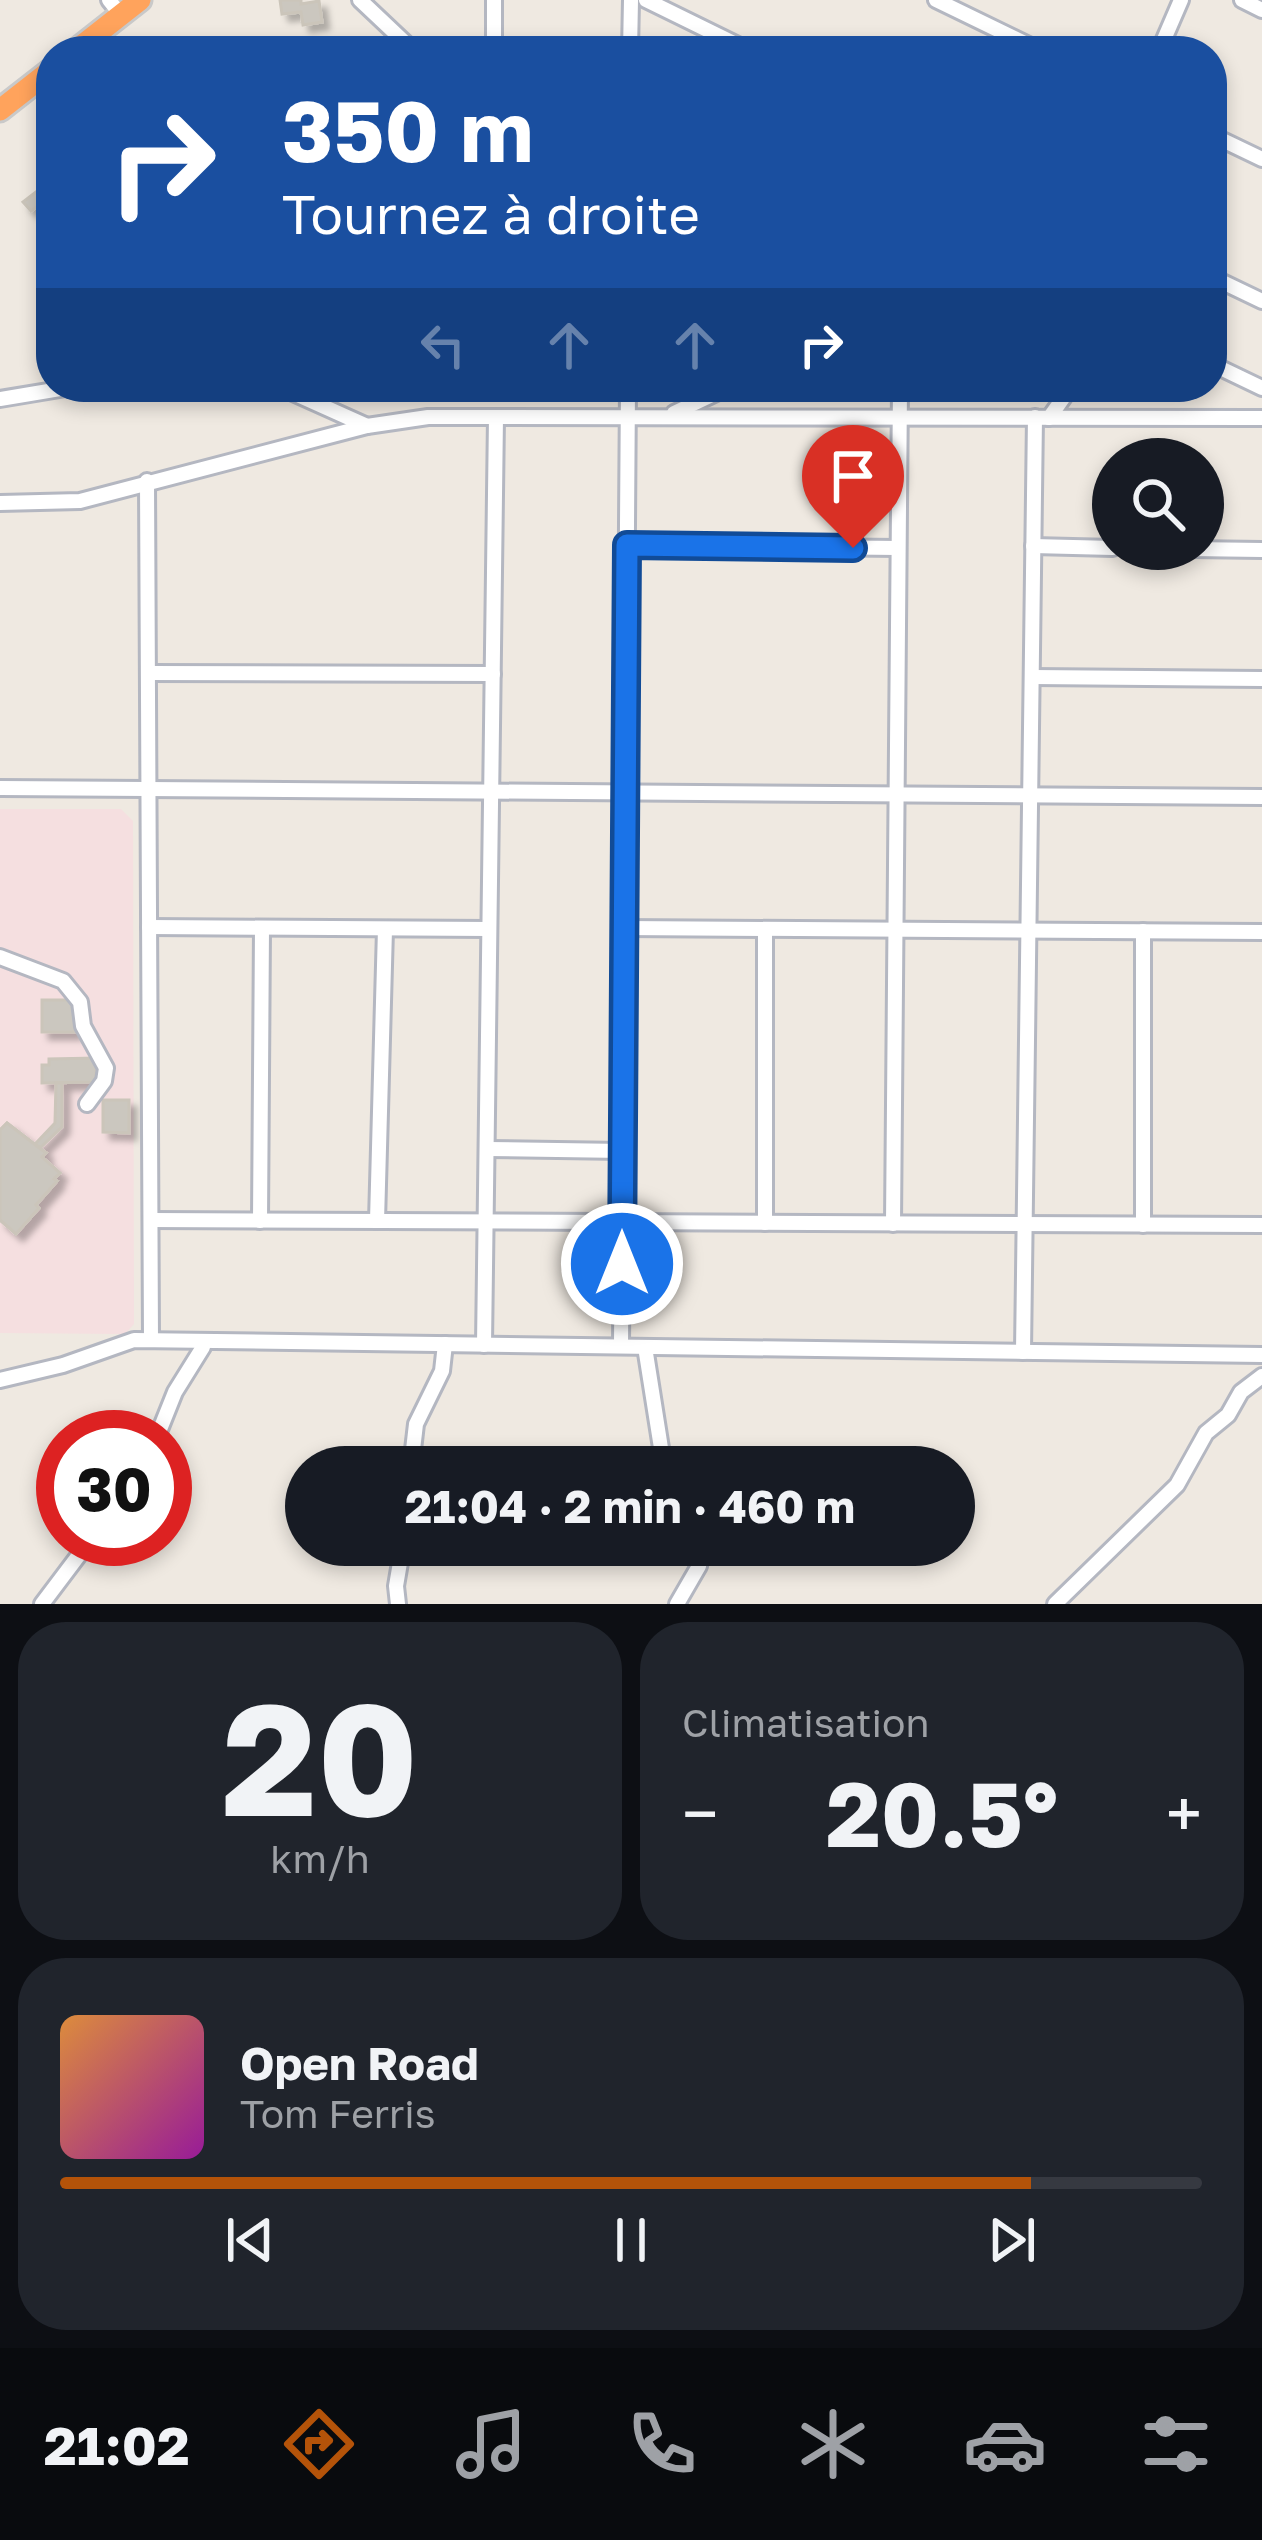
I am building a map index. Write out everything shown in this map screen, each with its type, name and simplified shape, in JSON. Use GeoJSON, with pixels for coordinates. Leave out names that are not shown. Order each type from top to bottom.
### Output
{"type":"FeatureCollection","features":[{"type":"Feature","properties":{"kind":"highway"},"geometry":{"type":"LineString","coordinates":[[89,36],[115,7],[140,0]]}},
{"type":"Feature","properties":{"kind":"highway"},"geometry":{"type":"LineString","coordinates":[[0,110],[36,82]]}},
{"type":"Feature","properties":{"kind":"street"},"geometry":{"type":"LineString","coordinates":[[360,0],[398,36]]}},
{"type":"Feature","properties":{"kind":"street"},"geometry":{"type":"LineString","coordinates":[[494,0],[494,36]]}},
{"type":"Feature","properties":{"kind":"street"},"geometry":{"type":"LineString","coordinates":[[630,36],[631,0]]}},
{"type":"Feature","properties":{"kind":"street"},"geometry":{"type":"LineString","coordinates":[[646,0],[719,36]]}},
{"type":"Feature","properties":{"kind":"street"},"geometry":{"type":"LineString","coordinates":[[936,0],[1010,36]]}},
{"type":"Feature","properties":{"kind":"street"},"geometry":{"type":"LineString","coordinates":[[1165,36],[1181,0]]}},
{"type":"Feature","properties":{"kind":"street"},"geometry":{"type":"LineString","coordinates":[[1242,0],[1262,10]]}},
{"type":"Feature","properties":{"kind":"street"},"geometry":{"type":"LineString","coordinates":[[1227,142],[1262,159]]}},
{"type":"Feature","properties":{"kind":"street"},"geometry":{"type":"LineString","coordinates":[[1227,284],[1262,301]]}},
{"type":"Feature","properties":{"kind":"street"},"geometry":{"type":"LineString","coordinates":[[1227,371],[1262,388]]}},
{"type":"Feature","properties":{"kind":"street"},"geometry":{"type":"LineString","coordinates":[[0,399],[36,393]]}},
{"type":"Feature","properties":{"kind":"street"},"geometry":{"type":"LineString","coordinates":[[313,402],[367,427]]}},
{"type":"Feature","properties":{"kind":"street"},"geometry":{"type":"LineString","coordinates":[[621,1346],[628,402]]}},
{"type":"Feature","properties":{"kind":"street"},"geometry":{"type":"LineString","coordinates":[[667,416],[697,402]]}},
{"type":"Feature","properties":{"kind":"street"},"geometry":{"type":"LineString","coordinates":[[893,1224],[900,402]]}},
{"type":"Feature","properties":{"kind":"street"},"geometry":{"type":"LineString","coordinates":[[899,417],[905,402]]}},
{"type":"Feature","properties":{"kind":"street"},"geometry":{"type":"LineString","coordinates":[[1023,1352],[1035,444],[1043,417],[1057,402]]}},
{"type":"Feature","properties":{"kind":"street"},"geometry":{"type":"LineString","coordinates":[[0,502],[80,500],[367,427],[428,417],[1262,418]]}},
{"type":"Feature","properties":{"kind":"street"},"geometry":{"type":"LineString","coordinates":[[484,1345],[496,417]]}},
{"type":"Feature","properties":{"kind":"street"},"geometry":{"type":"LineString","coordinates":[[147,481],[151,1340]]}},
{"type":"Feature","properties":{"kind":"street"},"geometry":{"type":"LineString","coordinates":[[627,545],[898,548]]}},
{"type":"Feature","properties":{"kind":"street"},"geometry":{"type":"LineString","coordinates":[[1034,547],[1092,548]]}},
{"type":"Feature","properties":{"kind":"street"},"geometry":{"type":"LineString","coordinates":[[1224,549],[1262,550]]}},
{"type":"Feature","properties":{"kind":"street"},"geometry":{"type":"LineString","coordinates":[[148,673],[493,674]]}},
{"type":"Feature","properties":{"kind":"street"},"geometry":{"type":"LineString","coordinates":[[1032,677],[1262,679]]}},
{"type":"Feature","properties":{"kind":"street"},"geometry":{"type":"LineString","coordinates":[[0,788],[1262,797]]}},
{"type":"Feature","properties":{"kind":"street"},"geometry":{"type":"LineString","coordinates":[[149,927],[489,929]]}},
{"type":"Feature","properties":{"kind":"street"},"geometry":{"type":"LineString","coordinates":[[260,1221],[262,928]]}},
{"type":"Feature","properties":{"kind":"street"},"geometry":{"type":"LineString","coordinates":[[377,1221],[386,928]]}},
{"type":"Feature","properties":{"kind":"street"},"geometry":{"type":"LineString","coordinates":[[624,928],[1262,932]]}},
{"type":"Feature","properties":{"kind":"street"},"geometry":{"type":"LineString","coordinates":[[765,929],[765,1223]]}},
{"type":"Feature","properties":{"kind":"street"},"geometry":{"type":"LineString","coordinates":[[1143,931],[1143,1225]]}},
{"type":"Feature","properties":{"kind":"street"},"geometry":{"type":"LineString","coordinates":[[0,957],[63,981],[80,1001],[83,1026],[106,1068],[104,1081],[87,1104]]}},
{"type":"Feature","properties":{"kind":"street"},"geometry":{"type":"LineString","coordinates":[[487,1149],[623,1150]]}},
{"type":"Feature","properties":{"kind":"street"},"geometry":{"type":"LineString","coordinates":[[151,1220],[1262,1225]]}},
{"type":"Feature","properties":{"kind":"street"},"geometry":{"type":"LineString","coordinates":[[0,1380],[63,1365],[134,1340],[1262,1355]]}},
{"type":"Feature","properties":{"kind":"street"},"geometry":{"type":"LineString","coordinates":[[413,1446],[416,1424],[442,1371],[445,1344]]}},
{"type":"Feature","properties":{"kind":"street"},"geometry":{"type":"LineString","coordinates":[[168,1410],[203,1347]]}},
{"type":"Feature","properties":{"kind":"street"},"geometry":{"type":"LineString","coordinates":[[645,1347],[661,1446]]}},
{"type":"Feature","properties":{"kind":"street"},"geometry":{"type":"LineString","coordinates":[[1055,1604],[1177,1485],[1206,1433],[1228,1415],[1241,1392],[1262,1376]]}},
{"type":"Feature","properties":{"kind":"street"},"geometry":{"type":"LineString","coordinates":[[42,1604],[71,1566]]}},
{"type":"Feature","properties":{"kind":"street"},"geometry":{"type":"LineString","coordinates":[[398,1604],[401,1566]]}},
{"type":"Feature","properties":{"kind":"street"},"geometry":{"type":"LineString","coordinates":[[677,1604],[699,1566]]}},
{"type":"Feature","properties":{"kind":"shaded area"},"geometry":{"type":"Polygon","coordinates":[[[0,809],[121,809],[133,821],[134,1324],[125,1334],[0,1333],[0,809]]]}},
{"type":"Feature","properties":{"kind":"building"},"geometry":{"type":"Polygon","coordinates":[[[280,0],[319,1],[322,22],[303,25],[301,12],[282,14],[280,0]]]}},
{"type":"Feature","properties":{"kind":"building"},"geometry":{"type":"Polygon","coordinates":[[[36,192],[36,207],[31,211],[23,202],[36,192]]]}},
{"type":"Feature","properties":{"kind":"building"},"geometry":{"type":"Polygon","coordinates":[[[42,1000],[75,1000],[75,1032],[42,1032],[42,1000]]]}},
{"type":"Feature","properties":{"kind":"building"},"geometry":{"type":"Polygon","coordinates":[[[96,1058],[96,1082],[42,1083],[42,1065],[49,1065],[49,1059],[96,1058]]]}},
{"type":"Feature","properties":{"kind":"building"},"geometry":{"type":"Polygon","coordinates":[[[56,1083],[62,1083],[62,1127],[40,1148],[35,1144],[55,1123],[56,1083]]]}},
{"type":"Feature","properties":{"kind":"building"},"geometry":{"type":"Polygon","coordinates":[[[103,1100],[129,1100],[129,1133],[103,1132],[103,1100]]]}},
{"type":"Feature","properties":{"kind":"building"},"geometry":{"type":"Polygon","coordinates":[[[7,1123],[46,1153],[42,1157],[60,1173],[16,1234],[0,1220],[0,1181],[3,1184],[16,1169],[27,1180],[15,1193],[21,1200],[43,1177],[16,1151],[0,1169],[0,1130],[7,1123]]]}},
{"type":"Feature","properties":{"kind":"building"},"geometry":{"type":"Polygon","coordinates":[[[7,1123],[46,1153],[42,1157],[60,1173],[16,1234],[0,1220],[0,1130],[7,1123]]]}},
{"type":"Feature","properties":{"kind":"route"},"geometry":{"type":"LineString","coordinates":[[622,1264],[627,545],[853,548]]}}]}
